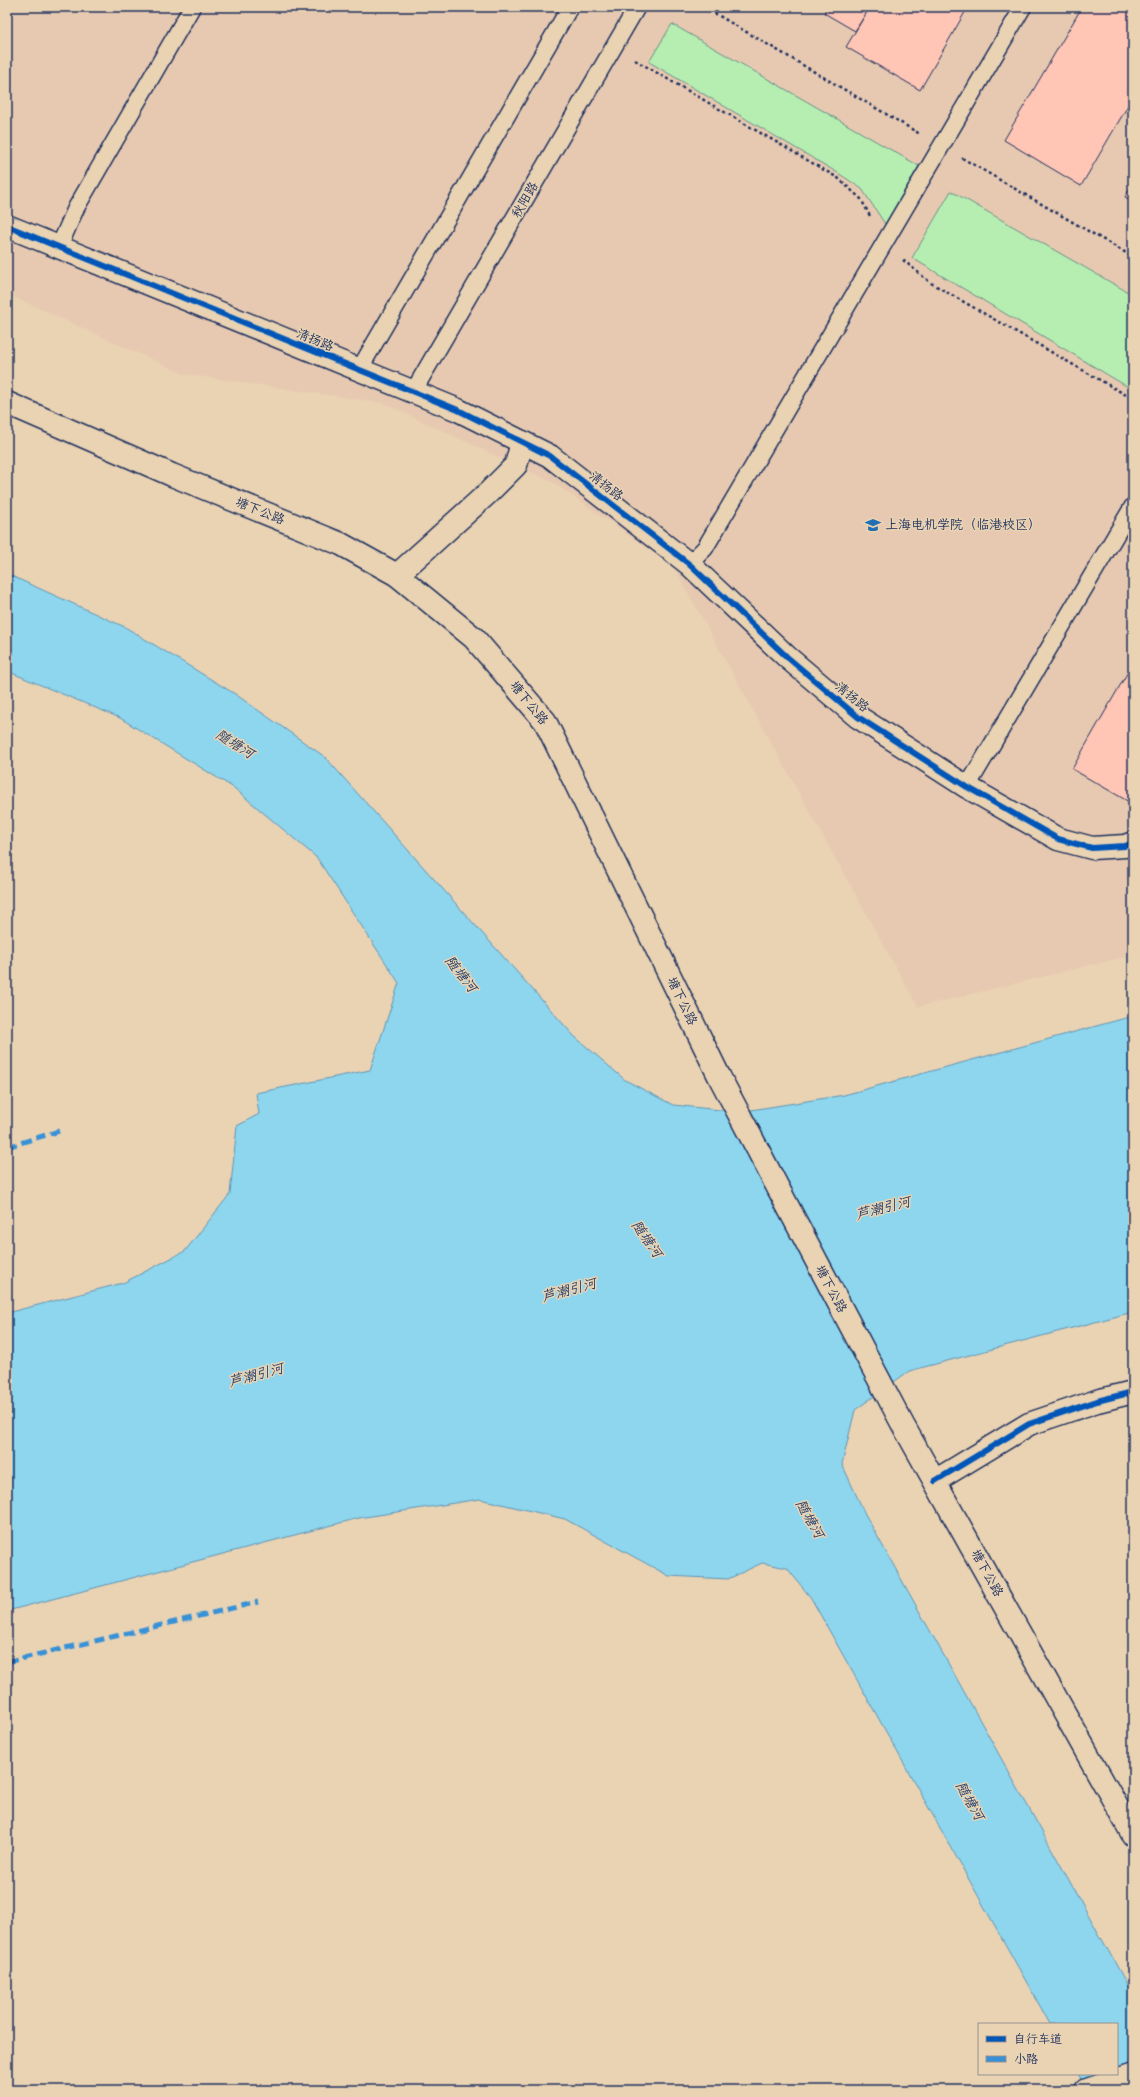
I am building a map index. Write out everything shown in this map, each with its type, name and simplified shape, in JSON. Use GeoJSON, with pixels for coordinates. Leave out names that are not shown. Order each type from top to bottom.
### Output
{"type":"FeatureCollection","features":[{"type":"Feature","properties":{"kind":"main road","name":"清扬路"},"geometry":{"type":"LineString","coordinates":[[7,226],[458,410],[550,456],[689,564],[787,657],[858,717],[967,787],[1058,839],[1092,848],[1124,846],[1133,843]]}},
{"type":"Feature","properties":{"kind":"main road","name":"塘下公路"},"geometry":{"type":"LineString","coordinates":[[7,403],[172,475],[341,544],[397,575],[474,638],[545,721],[720,1078],[903,1425],[1133,1835]]}},
{"type":"Feature","properties":{"kind":"main road"},"geometry":{"type":"LineString","coordinates":[[397,575],[488,493],[516,465],[522,442]]}},
{"type":"Feature","properties":{"kind":"main road"},"geometry":{"type":"LineString","coordinates":[[935,1481],[1029,1424],[1097,1401],[1133,1392]]}},
{"type":"Feature","properties":{"kind":"main road"},"geometry":{"type":"LineString","coordinates":[[1086,2090],[1133,2074]]}},
{"type":"Feature","properties":{"kind":"lane"},"geometry":{"type":"LineString","coordinates":[[59,248],[76,208],[192,7]]}},
{"type":"Feature","properties":{"kind":"lane"},"geometry":{"type":"LineString","coordinates":[[359,370],[570,7]]}},
{"type":"Feature","properties":{"kind":"lane","name":"秋阳路"},"geometry":{"type":"LineString","coordinates":[[413,392],[637,7]]}},
{"type":"Feature","properties":{"kind":"lane"},"geometry":{"type":"LineString","coordinates":[[689,564],[705,548],[1023,7]]}},
{"type":"Feature","properties":{"kind":"lane"},"geometry":{"type":"LineString","coordinates":[[967,787],[1133,506]]}},
{"type":"Feature","properties":{"kind":"path"},"geometry":{"type":"LineString","coordinates":[[613,48],[838,178],[860,199],[886,242],[908,265],[931,283],[1133,400]]}},
{"type":"Feature","properties":{"kind":"shaded area","name":"上海电机学院（临港校区）"},"geometry":{"type":"Polygon","coordinates":[[[7,7],[1133,7],[1133,955],[918,1007],[673,566],[554,483],[383,403],[184,374],[7,294],[7,7]]]}},
{"type":"Feature","properties":{"kind":"green space"},"geometry":{"type":"Polygon","coordinates":[[[672,24],[919,166],[885,224],[862,189],[838,173],[649,62],[672,24]]]}},
{"type":"Feature","properties":{"kind":"green space"},"geometry":{"type":"Polygon","coordinates":[[[951,191],[1133,295],[1133,390],[912,258],[951,191]]]}},
{"type":"Feature","properties":{"kind":"water"},"geometry":{"type":"Polygon","coordinates":[[[7,574],[125,627],[235,694],[325,757],[574,1036],[625,1080],[673,1105],[739,1112],[844,1095],[1133,1016],[1133,1312],[909,1371],[855,1410],[842,1464],[865,1514],[1133,1995],[1133,2090],[1087,2090],[1079,2075],[1118,2075],[1118,2023],[1049,2023],[811,1598],[787,1568],[762,1563],[728,1579],[669,1576],[565,1519],[480,1499],[359,1518],[7,1611],[7,1313],[123,1283],[185,1251],[230,1194],[237,1126],[259,1114],[256,1093],[370,1070],[399,983],[317,858],[234,788],[120,718],[7,671],[7,574]]]}},
{"type":"Feature","properties":{"kind":"building"},"geometry":{"type":"Polygon","coordinates":[[[827,7],[870,7],[855,31],[824,13],[827,7]]]}},
{"type":"Feature","properties":{"kind":"building"},"geometry":{"type":"Polygon","coordinates":[[[870,7],[968,7],[920,90],[846,47],[870,7]]]}},
{"type":"Feature","properties":{"kind":"building"},"geometry":{"type":"Polygon","coordinates":[[[1082,7],[1133,7],[1133,97],[1081,186],[1004,140],[1082,7]]]}},
{"type":"Feature","properties":{"kind":"building"},"geometry":{"type":"Polygon","coordinates":[[[1133,183],[1133,202],[1125,197],[1133,183]]]}},
{"type":"Feature","properties":{"kind":"building"},"geometry":{"type":"Polygon","coordinates":[[[1133,663],[1133,799],[1131,803],[1072,769],[1133,663]]]}},
{"type":"Feature","properties":{"kind":"marked path"},"geometry":{"type":"LineString","coordinates":[[7,1147],[59,1131]]}},
{"type":"Feature","properties":{"kind":"marked path"},"geometry":{"type":"LineString","coordinates":[[7,1662],[258,1602]]}},
{"type":"Feature","properties":{"kind":"cycle path"},"geometry":{"type":"LineString","coordinates":[[7,226],[458,410],[550,456],[689,564],[787,657],[858,717],[967,787],[1058,839],[1092,848],[1125,846],[1133,843]]}},
{"type":"Feature","properties":{"kind":"cycle path"},"geometry":{"type":"LineString","coordinates":[[935,1481],[1029,1424],[1097,1401],[1133,1392]]}},
{"type":"Feature","properties":{"kind":"place","name":"上海电机学院（临港校区）"},"geometry":{"type":"Point","coordinates":[873,525]}},
{"type":"Feature","properties":{"kind":"water label","name":"随塘河"},"geometry":{"type":"Point","coordinates":[235,744]}},
{"type":"Feature","properties":{"kind":"water label","name":"随塘河"},"geometry":{"type":"Point","coordinates":[461,974]}},
{"type":"Feature","properties":{"kind":"water label","name":"芦潮引河"},"geometry":{"type":"Point","coordinates":[883,1208]}},
{"type":"Feature","properties":{"kind":"water label","name":"随塘河"},"geometry":{"type":"Point","coordinates":[647,1239]}},
{"type":"Feature","properties":{"kind":"water label","name":"芦潮引河"},"geometry":{"type":"Point","coordinates":[569,1290]}},
{"type":"Feature","properties":{"kind":"water label","name":"芦潮引河"},"geometry":{"type":"Point","coordinates":[256,1375]}},
{"type":"Feature","properties":{"kind":"water label","name":"随塘河"},"geometry":{"type":"Point","coordinates":[810,1519]}},
{"type":"Feature","properties":{"kind":"water label","name":"随塘河"},"geometry":{"type":"Point","coordinates":[970,1801]}}]}
